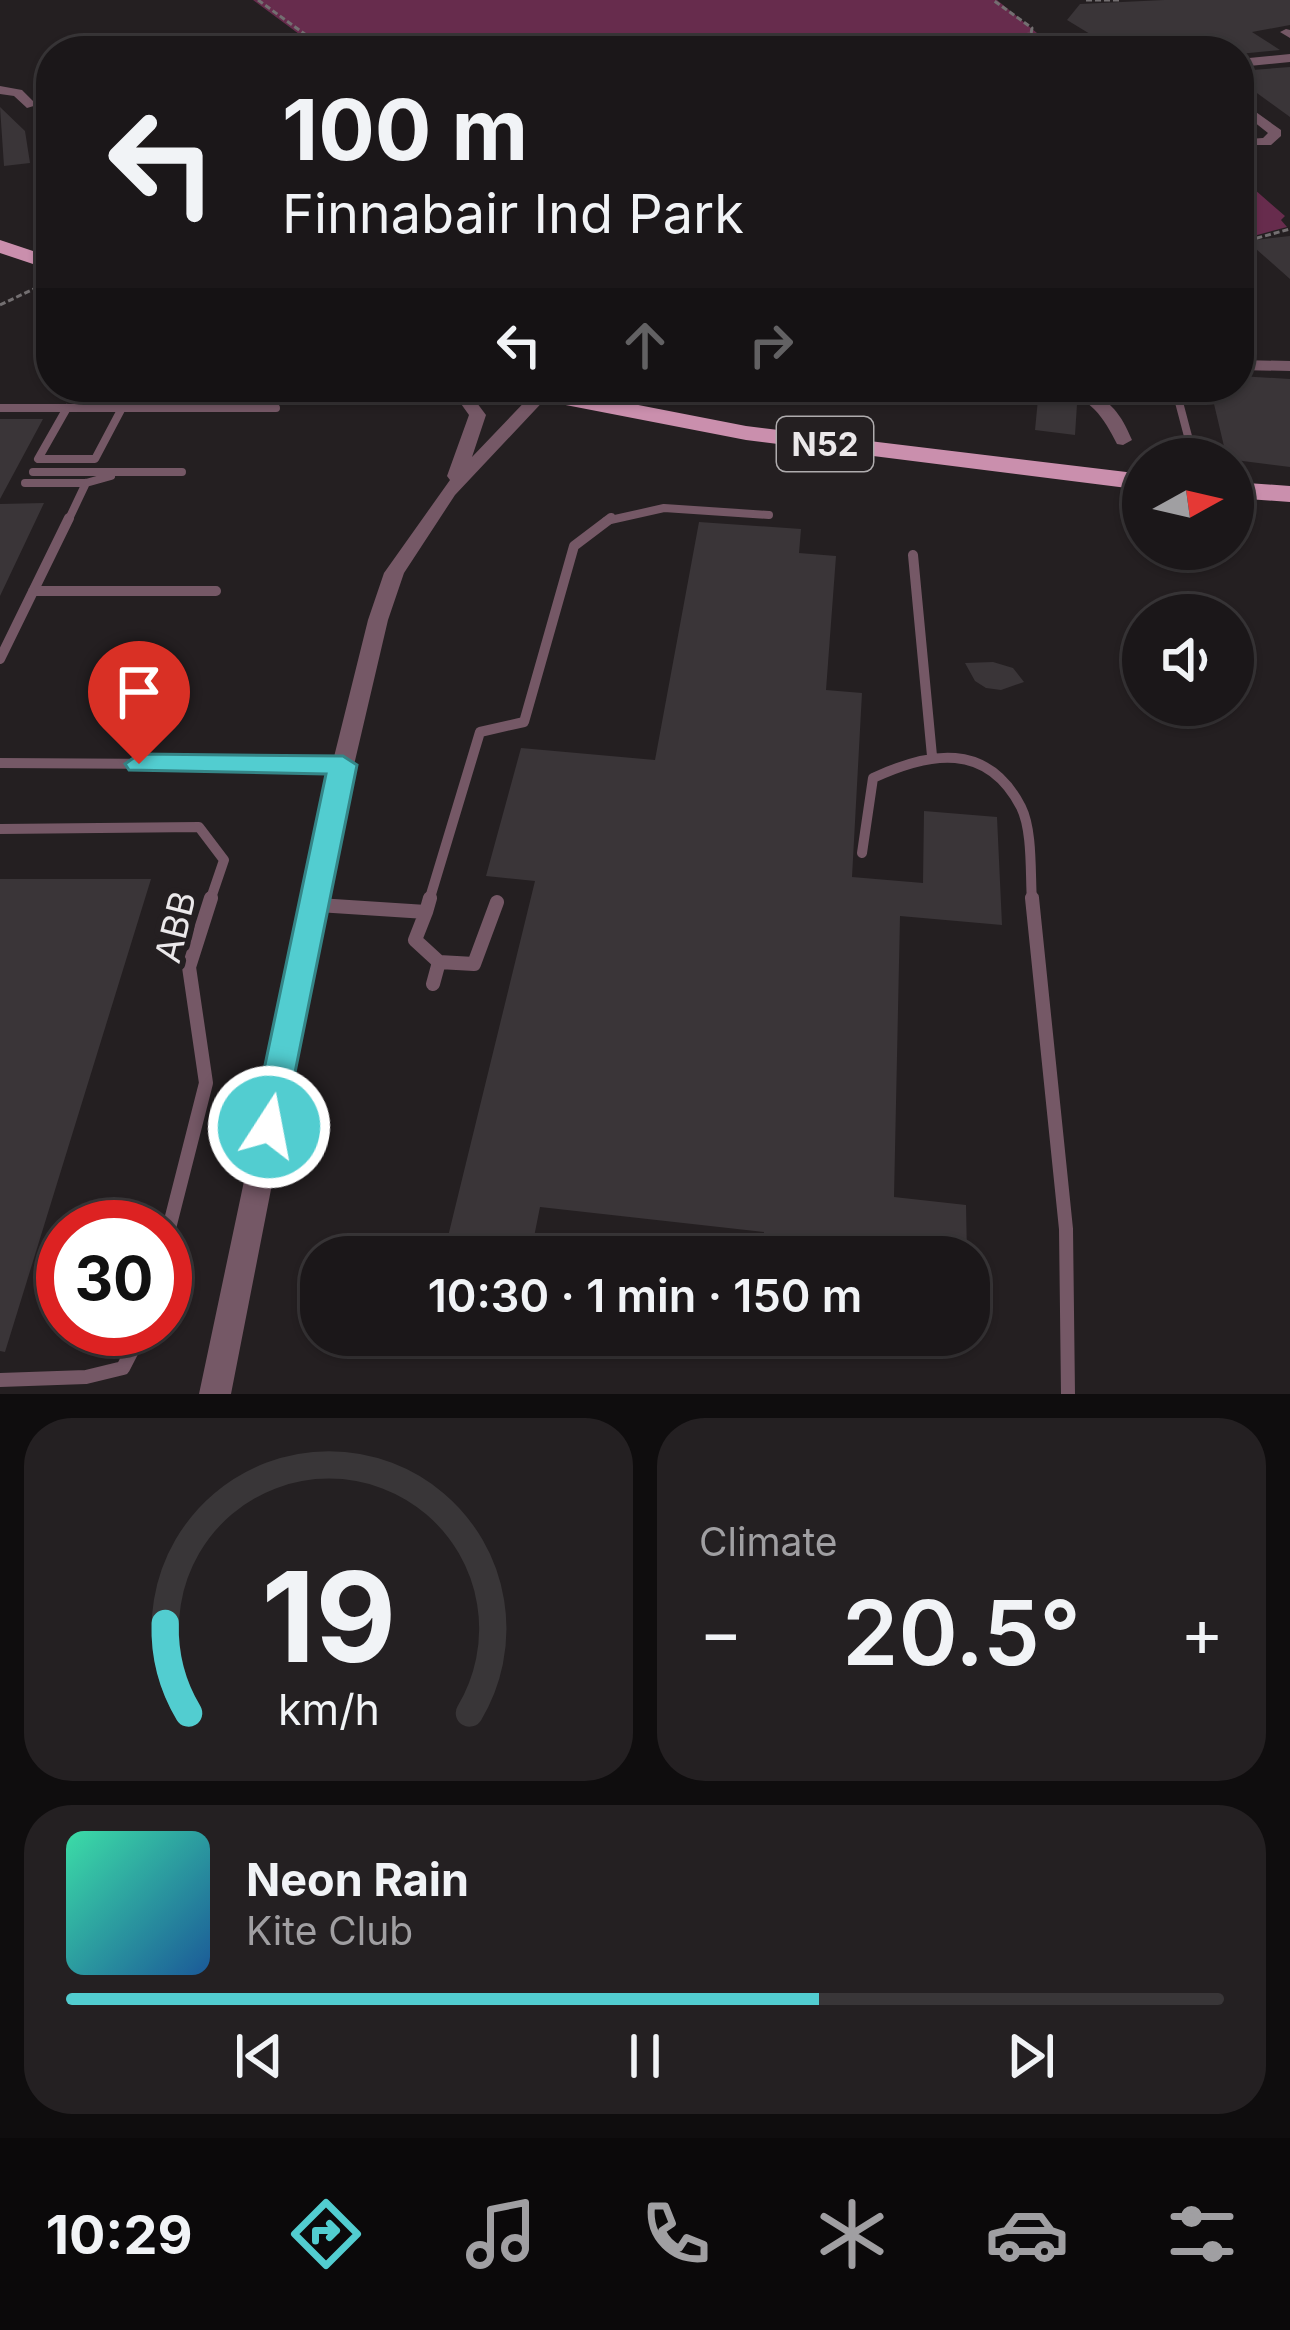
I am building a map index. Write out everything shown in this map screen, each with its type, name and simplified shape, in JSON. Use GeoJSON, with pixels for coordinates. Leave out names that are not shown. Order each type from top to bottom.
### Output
{"type":"FeatureCollection","features":[{"type":"Feature","properties":{"kind":"main road"},"geometry":{"type":"LineString","coordinates":[[0,246],[36,267]]}},
{"type":"Feature","properties":{"kind":"main road","name":"N52"},"geometry":{"type":"LineString","coordinates":[[585,402],[768,436],[1122,479]]}},
{"type":"Feature","properties":{"kind":"main road"},"geometry":{"type":"LineString","coordinates":[[1254,491],[1290,494]]}},
{"type":"Feature","properties":{"kind":"street"},"geometry":{"type":"LineString","coordinates":[[1254,62],[1290,58]]}},
{"type":"Feature","properties":{"kind":"street"},"geometry":{"type":"LineString","coordinates":[[0,90],[18,93],[31,105]]}},
{"type":"Feature","properties":{"kind":"street"},"geometry":{"type":"LineString","coordinates":[[1254,116],[1276,133],[1266,142],[1254,142]]}},
{"type":"Feature","properties":{"kind":"street"},"geometry":{"type":"LineString","coordinates":[[1254,365],[1290,366]]}},
{"type":"Feature","properties":{"kind":"street"},"geometry":{"type":"LineString","coordinates":[[448,492],[478,415],[468,402]]}},
{"type":"Feature","properties":{"kind":"street"},"geometry":{"type":"LineString","coordinates":[[215,1394],[377,620],[394,574],[448,492],[534,402]]}},
{"type":"Feature","properties":{"kind":"street"},"geometry":{"type":"LineString","coordinates":[[1098,402],[1116,418],[1122,438]]}},
{"type":"Feature","properties":{"kind":"lane"},"geometry":{"type":"LineString","coordinates":[[1179,402],[1188,438]]}},
{"type":"Feature","properties":{"kind":"lane"},"geometry":{"type":"LineString","coordinates":[[0,408],[276,408]]}},
{"type":"Feature","properties":{"kind":"lane"},"geometry":{"type":"LineString","coordinates":[[67,408],[38,459],[95,459],[122,408]]}},
{"type":"Feature","properties":{"kind":"lane"},"geometry":{"type":"LineString","coordinates":[[33,472],[182,472]]}},
{"type":"Feature","properties":{"kind":"lane"},"geometry":{"type":"LineString","coordinates":[[25,484],[86,483],[126,472]]}},
{"type":"Feature","properties":{"kind":"lane"},"geometry":{"type":"LineString","coordinates":[[0,659],[86,483]]}},
{"type":"Feature","properties":{"kind":"lane"},"geometry":{"type":"LineString","coordinates":[[497,902],[474,964],[439,962],[416,940],[480,732],[524,722],[574,546],[586,529],[634,510],[770,515]]}},
{"type":"Feature","properties":{"kind":"lane"},"geometry":{"type":"LineString","coordinates":[[913,556],[932,756]]}},
{"type":"Feature","properties":{"kind":"lane"},"geometry":{"type":"LineString","coordinates":[[33,591],[216,591]]}},
{"type":"Feature","properties":{"kind":"lane"},"geometry":{"type":"LineString","coordinates":[[862,853],[873,778],[915,757],[958,755],[999,775],[1023,810],[1066,1229],[1069,1394]]}},
{"type":"Feature","properties":{"kind":"lane"},"geometry":{"type":"LineString","coordinates":[[0,763],[343,765]]}},
{"type":"Feature","properties":{"kind":"lane","name":"ABB"},"geometry":{"type":"LineString","coordinates":[[0,829],[199,827],[224,860],[189,967],[206,1083],[176,1200]]}},
{"type":"Feature","properties":{"kind":"lane"},"geometry":{"type":"LineString","coordinates":[[315,904],[426,913]]}},
{"type":"Feature","properties":{"kind":"lane"},"geometry":{"type":"LineString","coordinates":[[433,984],[439,962]]}},
{"type":"Feature","properties":{"kind":"lane"},"geometry":{"type":"LineString","coordinates":[[0,1380],[86,1377],[122,1368],[128,1356]]}},
{"type":"Feature","properties":{"kind":"path"},"geometry":{"type":"LineString","coordinates":[[258,0],[307,36]]}},
{"type":"Feature","properties":{"kind":"path"},"geometry":{"type":"LineString","coordinates":[[993,0],[1032,28],[1025,36]]}},
{"type":"Feature","properties":{"kind":"path"},"geometry":{"type":"LineString","coordinates":[[1086,0],[1118,0]]}},
{"type":"Feature","properties":{"kind":"path"},"geometry":{"type":"LineString","coordinates":[[1254,239],[1290,229]]}},
{"type":"Feature","properties":{"kind":"path"},"geometry":{"type":"LineString","coordinates":[[0,305],[36,282]]}},
{"type":"Feature","properties":{"kind":"shaded area"},"geometry":{"type":"Polygon","coordinates":[[[253,0],[997,0],[1037,33],[1028,36],[302,36],[253,0]]]}},
{"type":"Feature","properties":{"kind":"shaded area"},"geometry":{"type":"Polygon","coordinates":[[[1254,189],[1285,216],[1281,220],[1287,227],[1254,236],[1254,189]]]}},
{"type":"Feature","properties":{"kind":"building"},"geometry":{"type":"Polygon","coordinates":[[[1290,0],[1290,25],[1252,32],[1280,50],[1254,53],[1254,36],[1093,36],[1067,20],[1080,4],[1290,0]]]}},
{"type":"Feature","properties":{"kind":"building"},"geometry":{"type":"Polygon","coordinates":[[[1290,67],[1290,117],[1254,91],[1254,70],[1290,67]]]}},
{"type":"Feature","properties":{"kind":"building"},"geometry":{"type":"Polygon","coordinates":[[[0,107],[25,131],[30,163],[4,166],[0,107]]]}},
{"type":"Feature","properties":{"kind":"building"},"geometry":{"type":"Polygon","coordinates":[[[1290,236],[1290,279],[1254,247],[1254,240],[1290,236]]]}},
{"type":"Feature","properties":{"kind":"building"},"geometry":{"type":"Polygon","coordinates":[[[1254,377],[1290,379],[1290,467],[1254,462],[1254,438],[1222,438],[1214,402],[1254,402],[1254,377]]]}},
{"type":"Feature","properties":{"kind":"building"},"geometry":{"type":"Polygon","coordinates":[[[1038,402],[1077,404],[1075,435],[1035,430],[1038,402]]]}},
{"type":"Feature","properties":{"kind":"building"},"geometry":{"type":"Polygon","coordinates":[[[0,419],[43,419],[0,499],[0,419]]]}},
{"type":"Feature","properties":{"kind":"building"},"geometry":{"type":"Polygon","coordinates":[[[44,503],[0,596],[0,504],[44,503]]]}},
{"type":"Feature","properties":{"kind":"building"},"geometry":{"type":"Polygon","coordinates":[[[699,522],[801,529],[799,553],[836,556],[826,690],[862,693],[852,877],[923,883],[924,811],[997,817],[1002,925],[900,916],[894,1197],[966,1205],[967,1236],[764,1236],[764,1232],[540,1207],[534,1236],[448,1236],[535,881],[486,876],[521,748],[655,760],[699,522]]]}},
{"type":"Feature","properties":{"kind":"building"},"geometry":{"type":"Polygon","coordinates":[[[993,662],[1013,668],[1024,682],[1001,690],[986,688],[975,681],[965,663],[993,662]]]}},
{"type":"Feature","properties":{"kind":"building"},"geometry":{"type":"Polygon","coordinates":[[[0,879],[151,879],[52,1200],[36,1200],[36,1252],[5,1352],[0,1351],[0,879]]]}},
{"type":"Feature","properties":{"kind":"route"},"geometry":{"type":"LineString","coordinates":[[139,764],[343,765],[269,1127]]}}]}
